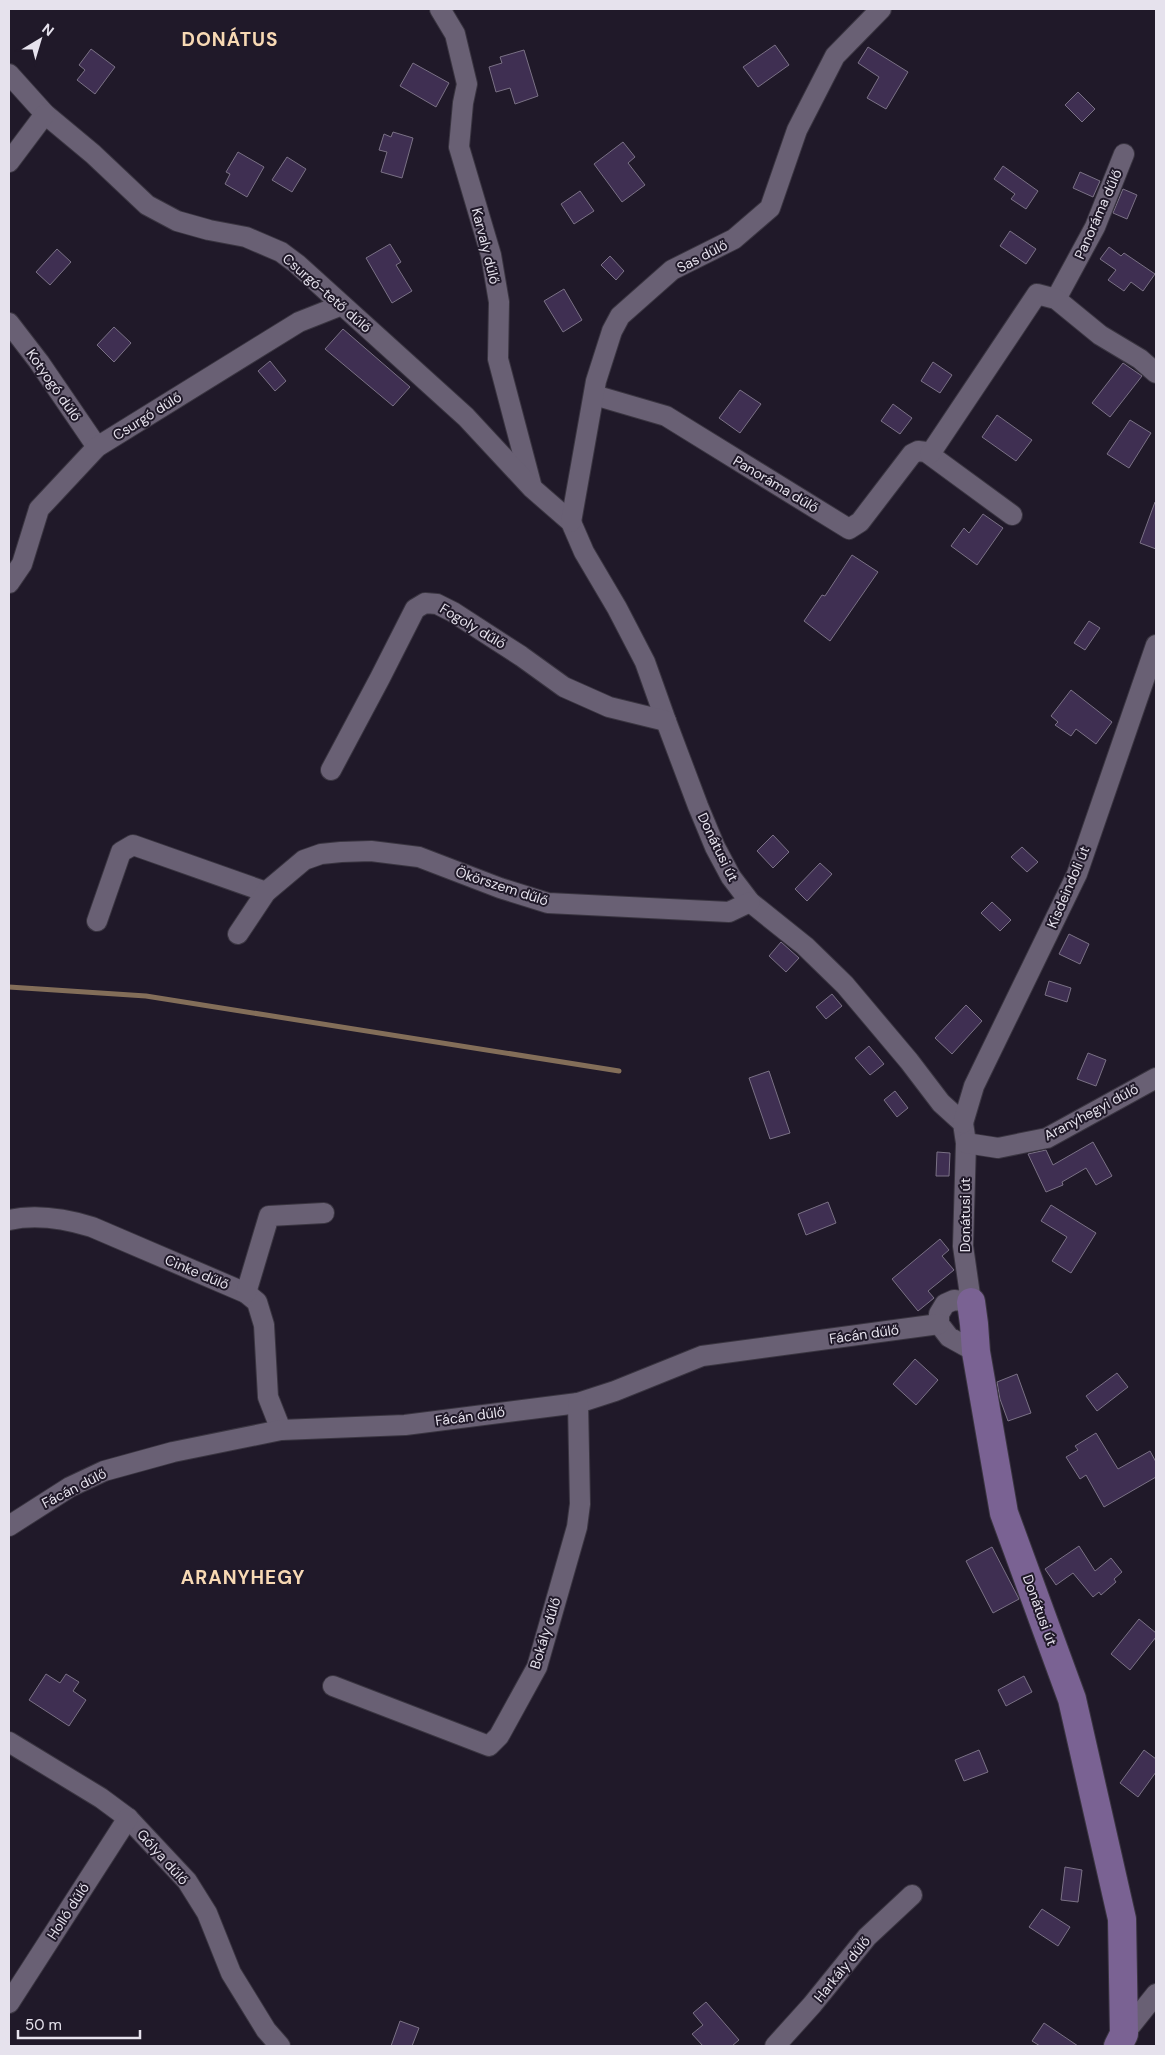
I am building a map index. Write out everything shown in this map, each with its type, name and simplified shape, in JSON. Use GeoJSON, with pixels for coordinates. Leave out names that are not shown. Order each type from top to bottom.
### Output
{"type":"FeatureCollection","features":[{"type":"Feature","properties":{"kind":"street","name":"Karvaly dűlő"},"geometry":{"type":"LineString","coordinates":[[440,9],[455,34],[467,84],[463,103],[459,147],[491,255],[499,302],[498,359],[532,488]]}},
{"type":"Feature","properties":{"kind":"street","name":"Sas dűlő"},"geometry":{"type":"LineString","coordinates":[[571,522],[596,381],[612,331],[620,316],[672,270],[734,240],[770,208],[797,130],[835,56],[881,9]]}},
{"type":"Feature","properties":{"kind":"street","name":"Csurgó-tető dűlő"},"geometry":{"type":"LineString","coordinates":[[9,74],[45,114],[93,154],[147,205],[177,221],[209,230],[246,236],[281,252],[466,417],[532,488],[571,522]]}},
{"type":"Feature","properties":{"kind":"street"},"geometry":{"type":"LineString","coordinates":[[9,162],[45,114]]}},
{"type":"Feature","properties":{"kind":"street","name":"Panoráma dűlő"},"geometry":{"type":"LineString","coordinates":[[1056,299],[1095,227],[1124,154]]}},
{"type":"Feature","properties":{"kind":"street"},"geometry":{"type":"LineString","coordinates":[[1012,515],[930,454],[1037,294],[1056,299],[1100,335],[1140,358],[1156,373]]}},
{"type":"Feature","properties":{"kind":"street","name":"Csurgó dűlő"},"geometry":{"type":"LineString","coordinates":[[9,583],[22,564],[39,509],[97,447],[299,322],[342,305]]}},
{"type":"Feature","properties":{"kind":"street","name":"Kotyogó dűlő"},"geometry":{"type":"LineString","coordinates":[[9,323],[39,362],[97,447]]}},
{"type":"Feature","properties":{"kind":"street","name":"Panoráma dűlő"},"geometry":{"type":"LineString","coordinates":[[594,395],[666,416],[849,529],[860,522],[912,454],[918,450],[930,454]]}},
{"type":"Feature","properties":{"kind":"street","name":"Donátusi út"},"geometry":{"type":"LineString","coordinates":[[571,522],[584,552],[646,662],[666,721],[715,846],[731,877],[750,902],[805,946],[845,985],[910,1061],[941,1103],[964,1123],[966,1143],[963,1246],[976,1352],[1004,1513],[1072,1698],[1122,1919],[1134,2029]]}},
{"type":"Feature","properties":{"kind":"street","name":"Fogoly dűlő"},"geometry":{"type":"LineString","coordinates":[[330,770],[380,678],[415,608],[425,603],[437,604],[453,612],[564,687],[609,707],[666,721]]}},
{"type":"Feature","properties":{"kind":"street","name":"Kisdeindoli út"},"geometry":{"type":"LineString","coordinates":[[964,1123],[974,1086],[1077,874],[1156,645]]}},
{"type":"Feature","properties":{"kind":"street"},"geometry":{"type":"LineString","coordinates":[[97,921],[121,852],[133,846],[266,892]]}},
{"type":"Feature","properties":{"kind":"street","name":"Ökörszem dűlő"},"geometry":{"type":"LineString","coordinates":[[238,934],[266,892],[304,860],[321,854],[371,851],[419,857],[500,888],[548,903],[729,912],[750,902]]}},
{"type":"Feature","properties":{"kind":"street","name":"Aranyhegyi dűlő"},"geometry":{"type":"LineString","coordinates":[[966,1143],[998,1148],[1047,1138],[1156,1078]]}},
{"type":"Feature","properties":{"kind":"street"},"geometry":{"type":"LineString","coordinates":[[246,1293],[269,1216],[324,1213]]}},
{"type":"Feature","properties":{"kind":"street","name":"Cinke dűlő"},"geometry":{"type":"LineString","coordinates":[[9,1220],[42,1218],[70,1220],[92,1227],[246,1293],[257,1302],[264,1325],[268,1397],[281,1430]]}},
{"type":"Feature","properties":{"kind":"street"},"geometry":{"type":"LineString","coordinates":[[971,1302],[954,1300],[944,1304],[939,1314],[939,1324],[949,1337],[976,1352]]}},
{"type":"Feature","properties":{"kind":"street","name":"Fácán dűlő"},"geometry":{"type":"LineString","coordinates":[[9,1526],[70,1487],[104,1471],[173,1452],[281,1430],[405,1425],[578,1403],[614,1391],[702,1356],[939,1324]]}},
{"type":"Feature","properties":{"kind":"street","name":"Bokály dűlő"},"geometry":{"type":"LineString","coordinates":[[333,1686],[489,1746],[499,1736],[537,1667],[578,1527],[580,1504],[578,1403]]}},
{"type":"Feature","properties":{"kind":"street","name":"Gólya dűlő"},"geometry":{"type":"LineString","coordinates":[[9,1742],[101,1798],[128,1818],[187,1881],[207,1913],[231,1973],[266,2030],[280,2046]]}},
{"type":"Feature","properties":{"kind":"street","name":"Holló dűlő"},"geometry":{"type":"LineString","coordinates":[[9,2003],[128,1818]]}},
{"type":"Feature","properties":{"kind":"street","name":"Harkály dűlő"},"geometry":{"type":"LineString","coordinates":[[775,2046],[812,2005],[867,1937],[912,1895]]}},
{"type":"Feature","properties":{"kind":"street"},"geometry":{"type":"LineString","coordinates":[[1134,2029],[1156,1994]]}},
{"type":"Feature","properties":{"kind":"building"},"geometry":{"type":"Polygon","coordinates":[[[775,45],[789,65],[758,87],[743,67],[775,45]]]}},
{"type":"Feature","properties":{"kind":"building"},"geometry":{"type":"Polygon","coordinates":[[[868,47],[908,72],[886,109],[867,98],[879,77],[858,63],[868,47]]]}},
{"type":"Feature","properties":{"kind":"building"},"geometry":{"type":"Polygon","coordinates":[[[91,49],[115,67],[95,94],[77,80],[85,70],[79,65],[91,49]]]}},
{"type":"Feature","properties":{"kind":"building"},"geometry":{"type":"Polygon","coordinates":[[[524,50],[538,96],[515,104],[510,88],[496,92],[489,67],[502,63],[500,57],[524,50]]]}},
{"type":"Feature","properties":{"kind":"building"},"geometry":{"type":"Polygon","coordinates":[[[413,63],[449,83],[436,107],[400,86],[413,63]]]}},
{"type":"Feature","properties":{"kind":"building"},"geometry":{"type":"Polygon","coordinates":[[[1078,92],[1095,109],[1082,122],[1065,105],[1078,92]]]}},
{"type":"Feature","properties":{"kind":"building"},"geometry":{"type":"Polygon","coordinates":[[[393,132],[413,138],[402,178],[381,172],[387,152],[379,150],[384,134],[391,137],[393,132]]]}},
{"type":"Feature","properties":{"kind":"building"},"geometry":{"type":"Polygon","coordinates":[[[623,142],[635,157],[628,163],[645,185],[622,202],[594,164],[623,142]]]}},
{"type":"Feature","properties":{"kind":"building"},"geometry":{"type":"Polygon","coordinates":[[[238,152],[264,167],[247,197],[225,184],[230,174],[226,172],[238,152]]]}},
{"type":"Feature","properties":{"kind":"building"},"geometry":{"type":"Polygon","coordinates":[[[287,157],[306,169],[292,192],[272,180],[287,157]]]}},
{"type":"Feature","properties":{"kind":"building"},"geometry":{"type":"Polygon","coordinates":[[[1003,166],[1038,191],[1026,209],[1011,199],[1015,194],[994,179],[1003,166]]]}},
{"type":"Feature","properties":{"kind":"building"},"geometry":{"type":"Polygon","coordinates":[[[1080,172],[1100,181],[1093,197],[1073,188],[1080,172]]]}},
{"type":"Feature","properties":{"kind":"building"},"geometry":{"type":"Polygon","coordinates":[[[1123,189],[1137,195],[1127,219],[1113,213],[1123,189]]]}},
{"type":"Feature","properties":{"kind":"building"},"geometry":{"type":"Polygon","coordinates":[[[580,191],[594,211],[574,224],[561,204],[580,191]]]}},
{"type":"Feature","properties":{"kind":"building"},"geometry":{"type":"Polygon","coordinates":[[[1010,231],[1036,249],[1026,264],[1000,246],[1010,231]]]}},
{"type":"Feature","properties":{"kind":"building"},"geometry":{"type":"Polygon","coordinates":[[[390,244],[401,262],[396,265],[412,291],[392,303],[366,258],[390,244]]]}},
{"type":"Feature","properties":{"kind":"building"},"geometry":{"type":"Polygon","coordinates":[[[1109,247],[1121,256],[1124,253],[1155,274],[1143,291],[1131,282],[1124,291],[1108,280],[1116,270],[1100,259],[1109,247]]]}},
{"type":"Feature","properties":{"kind":"building"},"geometry":{"type":"Polygon","coordinates":[[[57,249],[71,262],[50,285],[36,272],[57,249]]]}},
{"type":"Feature","properties":{"kind":"building"},"geometry":{"type":"Polygon","coordinates":[[[610,256],[624,271],[616,280],[601,265],[610,256]]]}},
{"type":"Feature","properties":{"kind":"building"},"geometry":{"type":"Polygon","coordinates":[[[564,289],[582,320],[563,332],[544,301],[564,289]]]}},
{"type":"Feature","properties":{"kind":"building"},"geometry":{"type":"Polygon","coordinates":[[[114,327],[131,343],[114,362],[97,345],[114,327]]]}},
{"type":"Feature","properties":{"kind":"building"},"geometry":{"type":"Polygon","coordinates":[[[343,329],[410,387],[393,406],[325,349],[343,329]]]}},
{"type":"Feature","properties":{"kind":"building"},"geometry":{"type":"Polygon","coordinates":[[[270,361],[286,381],[275,391],[258,371],[270,361]]]}},
{"type":"Feature","properties":{"kind":"building"},"geometry":{"type":"Polygon","coordinates":[[[933,362],[952,375],[940,393],[921,381],[933,362]]]}},
{"type":"Feature","properties":{"kind":"building"},"geometry":{"type":"Polygon","coordinates":[[[1123,363],[1142,376],[1110,417],[1092,403],[1123,363]]]}},
{"type":"Feature","properties":{"kind":"building"},"geometry":{"type":"Polygon","coordinates":[[[740,390],[761,404],[740,433],[719,418],[740,390]]]}},
{"type":"Feature","properties":{"kind":"building"},"geometry":{"type":"Polygon","coordinates":[[[893,404],[912,418],[900,434],[881,421],[893,404]]]}},
{"type":"Feature","properties":{"kind":"building"},"geometry":{"type":"Polygon","coordinates":[[[997,415],[1032,440],[1016,461],[982,437],[997,415]]]}},
{"type":"Feature","properties":{"kind":"building"},"geometry":{"type":"Polygon","coordinates":[[[1130,420],[1151,433],[1129,468],[1107,454],[1130,420]]]}},
{"type":"Feature","properties":{"kind":"building"},"geometry":{"type":"Polygon","coordinates":[[[1156,502],[1156,549],[1140,543],[1156,502]]]}},
{"type":"Feature","properties":{"kind":"building"},"geometry":{"type":"Polygon","coordinates":[[[983,514],[1003,528],[977,565],[951,546],[964,528],[969,533],[983,514]]]}},
{"type":"Feature","properties":{"kind":"building"},"geometry":{"type":"Polygon","coordinates":[[[852,555],[878,572],[830,641],[804,621],[822,595],[825,596],[852,555]]]}},
{"type":"Feature","properties":{"kind":"building"},"geometry":{"type":"Polygon","coordinates":[[[1089,621],[1100,628],[1085,650],[1074,643],[1089,621]]]}},
{"type":"Feature","properties":{"kind":"building"},"geometry":{"type":"Polygon","coordinates":[[[1071,690],[1112,722],[1096,744],[1076,729],[1071,736],[1055,725],[1058,722],[1051,716],[1071,690]]]}},
{"type":"Feature","properties":{"kind":"building"},"geometry":{"type":"Polygon","coordinates":[[[773,835],[789,852],[773,868],[757,851],[773,835]]]}},
{"type":"Feature","properties":{"kind":"building"},"geometry":{"type":"Polygon","coordinates":[[[1022,847],[1038,862],[1027,872],[1011,857],[1022,847]]]}},
{"type":"Feature","properties":{"kind":"building"},"geometry":{"type":"Polygon","coordinates":[[[820,863],[832,874],[807,901],[795,889],[820,863]]]}},
{"type":"Feature","properties":{"kind":"building"},"geometry":{"type":"Polygon","coordinates":[[[992,902],[1011,920],[1000,931],[981,913],[992,902]]]}},
{"type":"Feature","properties":{"kind":"building"},"geometry":{"type":"Polygon","coordinates":[[[1069,934],[1089,944],[1080,964],[1059,954],[1069,934]]]}},
{"type":"Feature","properties":{"kind":"building"},"geometry":{"type":"Polygon","coordinates":[[[781,942],[799,958],[786,972],[769,956],[781,942]]]}},
{"type":"Feature","properties":{"kind":"building"},"geometry":{"type":"Polygon","coordinates":[[[1049,981],[1071,988],[1067,1002],[1045,995],[1049,981]]]}},
{"type":"Feature","properties":{"kind":"building"},"geometry":{"type":"Polygon","coordinates":[[[832,994],[842,1006],[826,1019],[816,1007],[832,994]]]}},
{"type":"Feature","properties":{"kind":"building"},"geometry":{"type":"Polygon","coordinates":[[[966,1005],[982,1021],[952,1054],[935,1038],[966,1005]]]}},
{"type":"Feature","properties":{"kind":"building"},"geometry":{"type":"Polygon","coordinates":[[[869,1046],[884,1064],[870,1075],[855,1058],[869,1046]]]}},
{"type":"Feature","properties":{"kind":"building"},"geometry":{"type":"Polygon","coordinates":[[[1088,1053],[1106,1060],[1096,1086],[1077,1079],[1088,1053]]]}},
{"type":"Feature","properties":{"kind":"building"},"geometry":{"type":"Polygon","coordinates":[[[769,1071],[790,1133],[770,1139],[749,1078],[769,1071]]]}},
{"type":"Feature","properties":{"kind":"building"},"geometry":{"type":"Polygon","coordinates":[[[895,1091],[908,1108],[897,1117],[884,1100],[895,1091]]]}},
{"type":"Feature","properties":{"kind":"building"},"geometry":{"type":"Polygon","coordinates":[[[1093,1142],[1112,1176],[1096,1185],[1086,1168],[1062,1182],[1063,1185],[1046,1192],[1028,1154],[1046,1150],[1053,1165],[1093,1142]]]}},
{"type":"Feature","properties":{"kind":"building"},"geometry":{"type":"Polygon","coordinates":[[[937,1152],[950,1153],[949,1176],[936,1176],[937,1152]]]}},
{"type":"Feature","properties":{"kind":"building"},"geometry":{"type":"Polygon","coordinates":[[[828,1202],[836,1223],[806,1235],[798,1214],[828,1202]]]}},
{"type":"Feature","properties":{"kind":"building"},"geometry":{"type":"Polygon","coordinates":[[[1051,1205],[1096,1233],[1071,1273],[1052,1261],[1067,1237],[1041,1221],[1051,1205]]]}},
{"type":"Feature","properties":{"kind":"building"},"geometry":{"type":"Polygon","coordinates":[[[940,1239],[949,1250],[942,1256],[954,1270],[928,1291],[934,1298],[918,1311],[892,1279],[940,1239]]]}},
{"type":"Feature","properties":{"kind":"building"},"geometry":{"type":"Polygon","coordinates":[[[915,1359],[938,1380],[916,1405],[893,1384],[915,1359]]]}},
{"type":"Feature","properties":{"kind":"building"},"geometry":{"type":"Polygon","coordinates":[[[1117,1373],[1128,1387],[1097,1411],[1086,1396],[1117,1373]]]}},
{"type":"Feature","properties":{"kind":"building"},"geometry":{"type":"Polygon","coordinates":[[[1017,1374],[1031,1413],[1008,1421],[1000,1399],[997,1382],[1017,1374]]]}},
{"type":"Feature","properties":{"kind":"building"},"geometry":{"type":"Polygon","coordinates":[[[1096,1433],[1118,1469],[1150,1451],[1156,1462],[1156,1477],[1104,1507],[1086,1475],[1080,1479],[1066,1457],[1078,1450],[1075,1446],[1096,1433]]]}},
{"type":"Feature","properties":{"kind":"building"},"geometry":{"type":"Polygon","coordinates":[[[1079,1546],[1095,1571],[1111,1558],[1122,1572],[1114,1579],[1116,1582],[1101,1595],[1099,1592],[1093,1597],[1073,1573],[1056,1585],[1045,1569],[1079,1546]]]}},
{"type":"Feature","properties":{"kind":"building"},"geometry":{"type":"Polygon","coordinates":[[[992,1547],[1019,1599],[993,1613],[966,1561],[992,1547]]]}},
{"type":"Feature","properties":{"kind":"building"},"geometry":{"type":"Polygon","coordinates":[[[1139,1619],[1156,1633],[1156,1637],[1130,1670],[1111,1654],[1139,1619]]]}},
{"type":"Feature","properties":{"kind":"building"},"geometry":{"type":"Polygon","coordinates":[[[46,1674],[60,1683],[66,1674],[79,1682],[73,1691],[86,1700],[69,1726],[29,1700],[46,1674]]]}},
{"type":"Feature","properties":{"kind":"building"},"geometry":{"type":"Polygon","coordinates":[[[1024,1676],[1032,1692],[1006,1706],[998,1690],[1024,1676]]]}},
{"type":"Feature","properties":{"kind":"building"},"geometry":{"type":"Polygon","coordinates":[[[979,1750],[988,1772],[964,1781],[955,1760],[979,1750]]]}},
{"type":"Feature","properties":{"kind":"building"},"geometry":{"type":"Polygon","coordinates":[[[1144,1750],[1156,1759],[1156,1772],[1138,1797],[1120,1783],[1144,1750]]]}},
{"type":"Feature","properties":{"kind":"building"},"geometry":{"type":"Polygon","coordinates":[[[1065,1867],[1082,1870],[1078,1902],[1061,1900],[1065,1867]]]}},
{"type":"Feature","properties":{"kind":"building"},"geometry":{"type":"Polygon","coordinates":[[[1042,1909],[1070,1927],[1058,1946],[1029,1927],[1042,1909]]]}},
{"type":"Feature","properties":{"kind":"building"},"geometry":{"type":"Polygon","coordinates":[[[706,2002],[739,2040],[732,2046],[703,2046],[692,2034],[703,2025],[693,2013],[706,2002]]]}},
{"type":"Feature","properties":{"kind":"building"},"geometry":{"type":"Polygon","coordinates":[[[400,2021],[419,2028],[412,2046],[391,2046],[400,2021]]]}},
{"type":"Feature","properties":{"kind":"building"},"geometry":{"type":"Polygon","coordinates":[[[1044,2023],[1078,2046],[1040,2046],[1032,2041],[1044,2023]]]}},
{"type":"Feature","properties":{"kind":"waterway"},"geometry":{"type":"LineString","coordinates":[[9,987],[146,996],[619,1071]]}},
{"type":"Feature","properties":{"kind":"district","name":"DONÁTUS"},"geometry":{"type":"Point","coordinates":[230,39]}},
{"type":"Feature","properties":{"kind":"district","name":"ARANYHEGY"},"geometry":{"type":"Point","coordinates":[243,1577]}}]}
